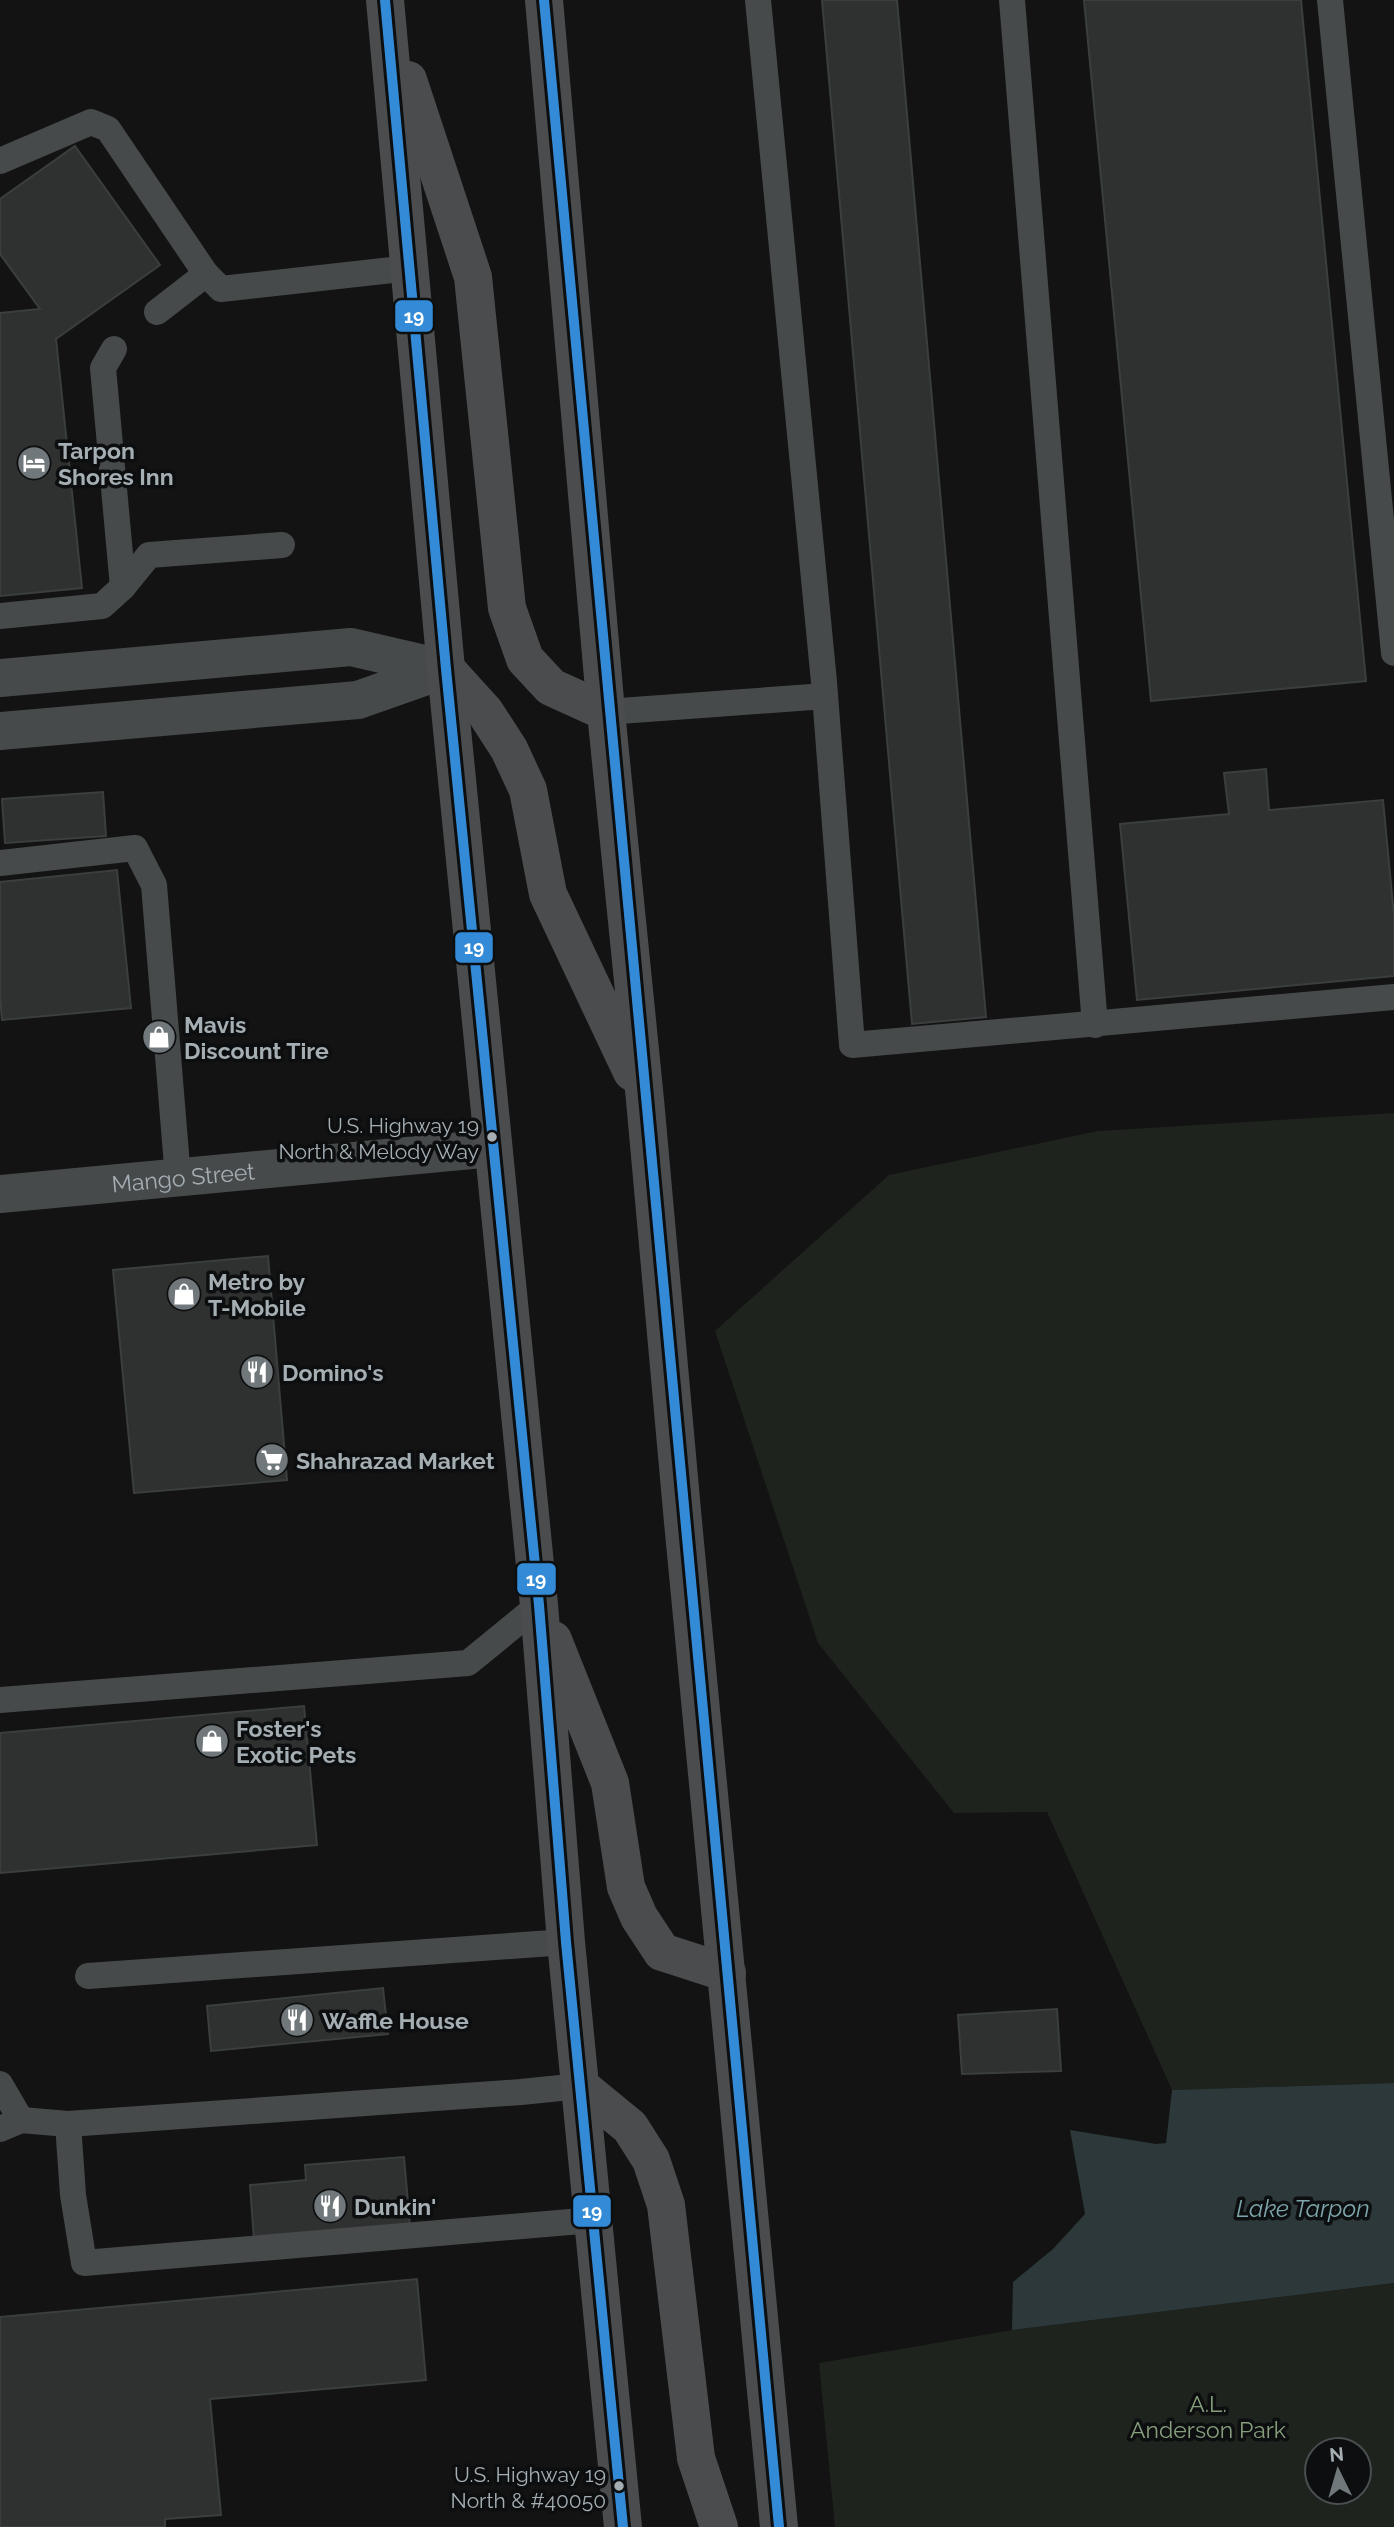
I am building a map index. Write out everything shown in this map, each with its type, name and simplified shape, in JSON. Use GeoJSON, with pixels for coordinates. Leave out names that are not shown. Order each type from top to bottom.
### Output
{"type":"FeatureCollection","features":[{"type":"Feature","properties":{"kind":"highway"},"geometry":{"type":"LineString","coordinates":[[544,0],[606,712],[779,2527]]}},
{"type":"Feature","properties":{"kind":"highway"},"geometry":{"type":"LineString","coordinates":[[386,7],[474,276],[506,608],[525,659],[551,687],[606,712]]}},
{"type":"Feature","properties":{"kind":"highway"},"geometry":{"type":"LineString","coordinates":[[386,7],[446,669],[539,1605],[566,1942],[623,2527]]}},
{"type":"Feature","properties":{"kind":"highway"},"geometry":{"type":"LineString","coordinates":[[446,669],[485,712],[509,749],[528,790],[548,894],[645,1100]]}},
{"type":"Feature","properties":{"kind":"highway"},"geometry":{"type":"LineString","coordinates":[[539,1605],[610,1783],[626,1887],[639,1917],[662,1952],[727,1973]]}},
{"type":"Feature","properties":{"kind":"highway"},"geometry":{"type":"LineString","coordinates":[[580,2086],[630,2127],[651,2160],[666,2204],[696,2458],[719,2527]]}},
{"type":"Feature","properties":{"kind":"street"},"geometry":{"type":"LineString","coordinates":[[0,678],[351,647],[446,669]]}},
{"type":"Feature","properties":{"kind":"street"},"geometry":{"type":"LineString","coordinates":[[0,731],[358,700],[446,669]]}},
{"type":"Feature","properties":{"kind":"street","name":"Mango Street"},"geometry":{"type":"LineString","coordinates":[[0,1194],[493,1148]]}},
{"type":"Feature","properties":{"kind":"lane"},"geometry":{"type":"LineString","coordinates":[[758,0],[825,696],[852,1045],[1394,997]]}},
{"type":"Feature","properties":{"kind":"lane"},"geometry":{"type":"LineString","coordinates":[[1012,0],[1095,1025]]}},
{"type":"Feature","properties":{"kind":"lane"},"geometry":{"type":"LineString","coordinates":[[1330,0],[1394,653]]}},
{"type":"Feature","properties":{"kind":"lane"},"geometry":{"type":"LineString","coordinates":[[0,161],[91,122],[108,130],[206,274],[221,289],[410,268]]}},
{"type":"Feature","properties":{"kind":"lane"},"geometry":{"type":"LineString","coordinates":[[157,312],[206,274]]}},
{"type":"Feature","properties":{"kind":"lane"},"geometry":{"type":"LineString","coordinates":[[114,349],[103,368],[122,587]]}},
{"type":"Feature","properties":{"kind":"lane"},"geometry":{"type":"LineString","coordinates":[[0,616],[102,606],[149,555],[282,545]]}},
{"type":"Feature","properties":{"kind":"lane"},"geometry":{"type":"LineString","coordinates":[[606,712],[825,696]]}},
{"type":"Feature","properties":{"kind":"lane"},"geometry":{"type":"LineString","coordinates":[[0,863],[135,848],[154,885],[178,1178]]}},
{"type":"Feature","properties":{"kind":"lane"},"geometry":{"type":"LineString","coordinates":[[0,1700],[468,1663],[539,1605]]}},
{"type":"Feature","properties":{"kind":"lane"},"geometry":{"type":"LineString","coordinates":[[88,1976],[566,1942]]}},
{"type":"Feature","properties":{"kind":"lane"},"geometry":{"type":"LineString","coordinates":[[0,2084],[11,2125],[68,2124],[580,2086]]}},
{"type":"Feature","properties":{"kind":"lane"},"geometry":{"type":"LineString","coordinates":[[68,2124],[73,2195],[84,2263],[593,2220]]}},
{"type":"Feature","properties":{"kind":"green space"},"geometry":{"type":"Polygon","coordinates":[[[1394,1113],[1394,2083],[1172,2090],[1047,1812],[954,1813],[818,1643],[715,1331],[889,1175],[1098,1131],[1394,1113]]]}},
{"type":"Feature","properties":{"kind":"green space","name":"A.L. Anderson Park"},"geometry":{"type":"Polygon","coordinates":[[[1394,2283],[1394,2527],[835,2527],[819,2363],[1012,2330],[1394,2283]]]}},
{"type":"Feature","properties":{"kind":"water","name":"Lake Tarpon"},"geometry":{"type":"Polygon","coordinates":[[[1394,2083],[1394,2283],[1012,2330],[1013,2282],[1053,2249],[1085,2214],[1070,2130],[1156,2144],[1166,2143],[1172,2090],[1394,2083]]]}},
{"type":"Feature","properties":{"kind":"building"},"geometry":{"type":"Polygon","coordinates":[[[822,0],[897,0],[986,1017],[912,1024],[822,0]]]}},
{"type":"Feature","properties":{"kind":"building"},"geometry":{"type":"Polygon","coordinates":[[[1084,0],[1301,0],[1366,681],[1151,701],[1084,0]]]}},
{"type":"Feature","properties":{"kind":"building","name":"Tarpon Shores Inn"},"geometry":{"type":"Polygon","coordinates":[[[75,146],[160,265],[56,339],[82,588],[0,596],[0,313],[40,309],[0,254],[0,199],[75,146]]]}},
{"type":"Feature","properties":{"kind":"building"},"geometry":{"type":"Polygon","coordinates":[[[1266,769],[1269,810],[1383,800],[1394,916],[1394,976],[1137,1000],[1120,824],[1229,814],[1224,773],[1266,769]]]}},
{"type":"Feature","properties":{"kind":"building"},"geometry":{"type":"Polygon","coordinates":[[[103,792],[106,836],[5,843],[2,799],[103,792]]]}},
{"type":"Feature","properties":{"kind":"building"},"geometry":{"type":"Polygon","coordinates":[[[117,870],[131,1008],[2,1020],[0,882],[117,870]]]}},
{"type":"Feature","properties":{"kind":"building"},"geometry":{"type":"Polygon","coordinates":[[[268,1256],[287,1480],[134,1493],[113,1270],[268,1256]]]}},
{"type":"Feature","properties":{"kind":"building"},"geometry":{"type":"Polygon","coordinates":[[[304,1706],[317,1845],[0,1873],[0,1733],[304,1706]]]}},
{"type":"Feature","properties":{"kind":"building","name":"Waffle House"},"geometry":{"type":"Polygon","coordinates":[[[383,1988],[388,2034],[211,2051],[207,2006],[383,1988]]]}},
{"type":"Feature","properties":{"kind":"building"},"geometry":{"type":"Polygon","coordinates":[[[1057,2009],[1061,2071],[962,2074],[958,2015],[1057,2009]]]}},
{"type":"Feature","properties":{"kind":"building","name":"Dunkin'"},"geometry":{"type":"Polygon","coordinates":[[[404,2157],[410,2226],[254,2240],[250,2185],[306,2180],[305,2165],[404,2157]]]}},
{"type":"Feature","properties":{"kind":"building"},"geometry":{"type":"Polygon","coordinates":[[[417,2279],[426,2380],[210,2399],[221,2515],[165,2519],[165,2527],[0,2527],[0,2317],[417,2279]]]}},
{"type":"Feature","properties":{"kind":"transit line","name":"19"},"geometry":{"type":"LineString","coordinates":[[385,0],[446,669],[539,1605],[566,1942],[623,2527]]}},
{"type":"Feature","properties":{"kind":"transit line","name":"19"},"geometry":{"type":"LineString","coordinates":[[544,0],[629,948],[779,2527]]}},
{"type":"Feature","properties":{"kind":"place","name":"Tarpon Shores Inn"},"geometry":{"type":"Point","coordinates":[34,463]}},
{"type":"Feature","properties":{"kind":"place","name":"Mavis Discount Tire"},"geometry":{"type":"Point","coordinates":[159,1037]}},
{"type":"Feature","properties":{"kind":"place","name":"U.S. Highway 19 North & Melody Way"},"geometry":{"type":"Point","coordinates":[492,1137]}},
{"type":"Feature","properties":{"kind":"place","name":"Metro by T-Mobile"},"geometry":{"type":"Point","coordinates":[184,1294]}},
{"type":"Feature","properties":{"kind":"place","name":"Domino's"},"geometry":{"type":"Point","coordinates":[257,1372]}},
{"type":"Feature","properties":{"kind":"place","name":"Shahrazad Market"},"geometry":{"type":"Point","coordinates":[272,1460]}},
{"type":"Feature","properties":{"kind":"place","name":"Foster's Exotic Pets"},"geometry":{"type":"Point","coordinates":[212,1741]}},
{"type":"Feature","properties":{"kind":"place","name":"Waffle House"},"geometry":{"type":"Point","coordinates":[297,2020]}},
{"type":"Feature","properties":{"kind":"place","name":"Dunkin'"},"geometry":{"type":"Point","coordinates":[330,2206]}},
{"type":"Feature","properties":{"kind":"place","name":"U.S. Highway 19 North & #40050"},"geometry":{"type":"Point","coordinates":[619,2486]}}]}
